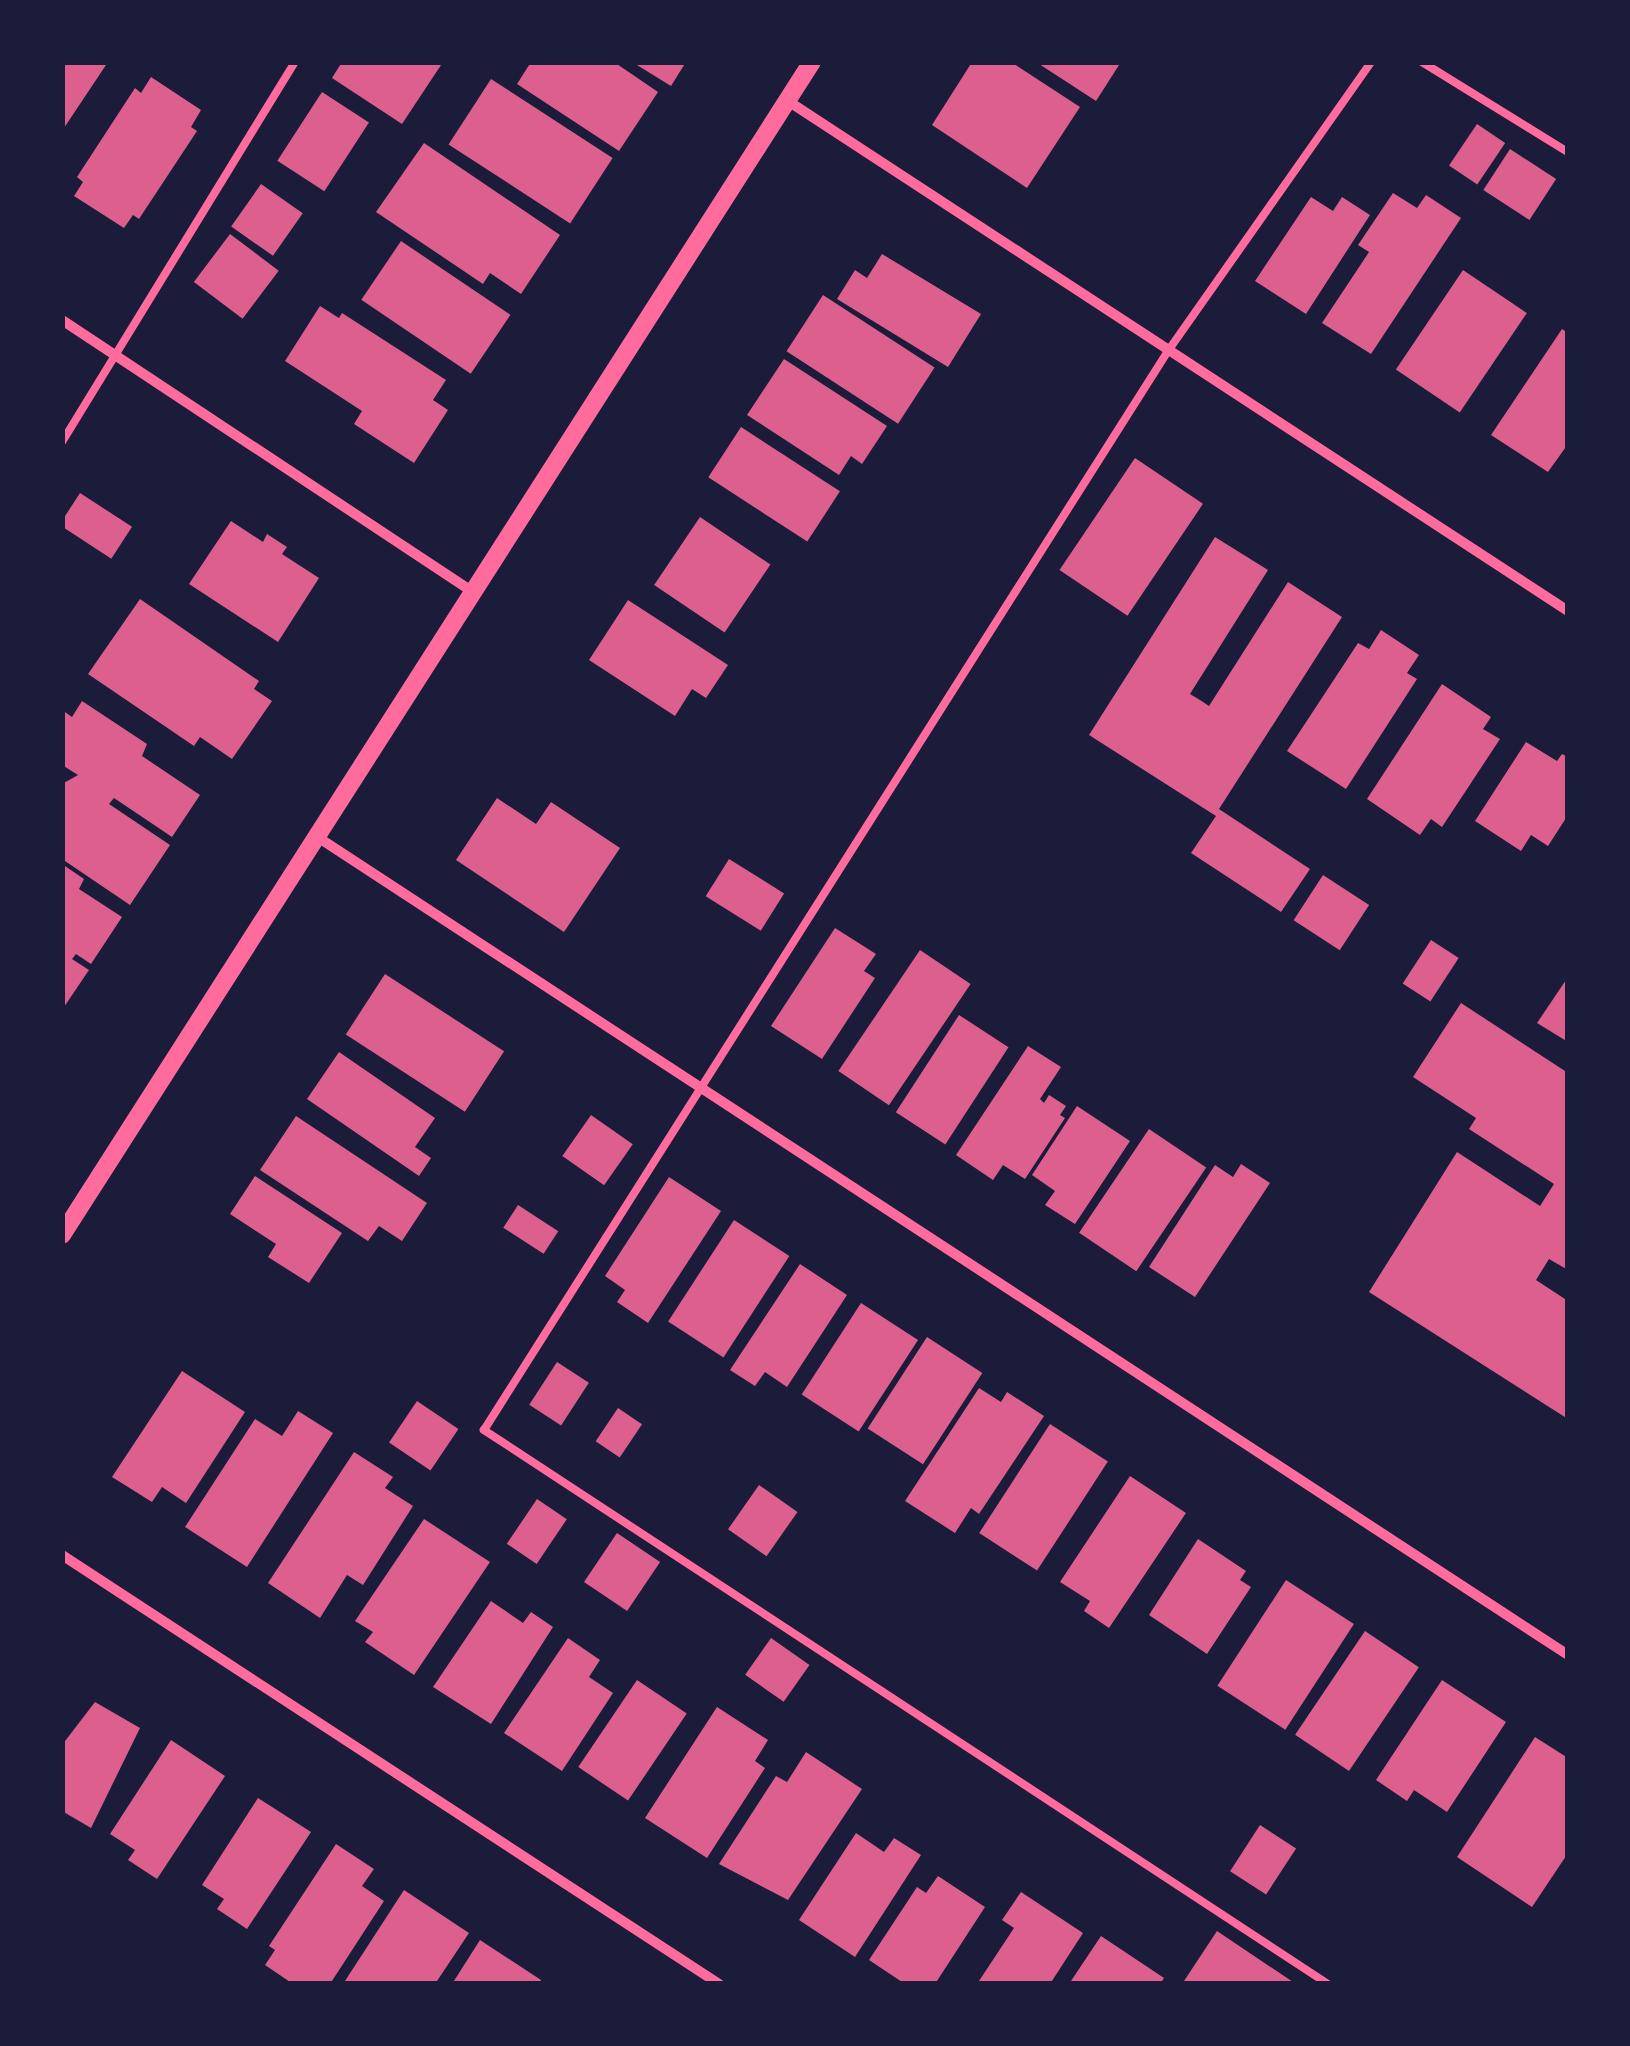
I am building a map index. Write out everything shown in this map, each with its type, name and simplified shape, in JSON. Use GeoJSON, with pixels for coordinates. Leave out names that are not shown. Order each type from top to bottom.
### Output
{"type":"FeatureCollection","features":[{"type":"Feature","properties":{"kind":"street"},"geometry":{"type":"LineString","coordinates":[[62,1235],[812,62]]}},
{"type":"Feature","properties":{"kind":"street"},"geometry":{"type":"LineString","coordinates":[[788,101],[1568,612]]}},
{"type":"Feature","properties":{"kind":"street"},"geometry":{"type":"LineString","coordinates":[[62,320],[472,591]]}},
{"type":"Feature","properties":{"kind":"street"},"geometry":{"type":"LineString","coordinates":[[315,835],[1568,1655]]}},
{"type":"Feature","properties":{"kind":"street"},"geometry":{"type":"LineString","coordinates":[[62,1555],[719,1984]]}},
{"type":"Feature","properties":{"kind":"lane"},"geometry":{"type":"LineString","coordinates":[[62,442],[294,62]]}},
{"type":"Feature","properties":{"kind":"lane"},"geometry":{"type":"LineString","coordinates":[[1328,1984],[484,1430],[1168,350],[1371,62]]}},
{"type":"Feature","properties":{"kind":"lane"},"geometry":{"type":"LineString","coordinates":[[1422,62],[1568,152]]}},
{"type":"Feature","properties":{"kind":"building"},"geometry":{"type":"Polygon","coordinates":[[[62,62],[108,62],[62,131],[62,62]]]}},
{"type":"Feature","properties":{"kind":"building"},"geometry":{"type":"Polygon","coordinates":[[[342,62],[443,62],[402,124],[332,78],[342,62]]]}},
{"type":"Feature","properties":{"kind":"building"},"geometry":{"type":"Polygon","coordinates":[[[531,62],[614,62],[658,92],[619,151],[517,84],[531,62]]]}},
{"type":"Feature","properties":{"kind":"building"},"geometry":{"type":"Polygon","coordinates":[[[632,62],[686,62],[671,86],[632,62]]]}},
{"type":"Feature","properties":{"kind":"building"},"geometry":{"type":"Polygon","coordinates":[[[972,62],[1011,62],[1080,107],[1027,188],[932,125],[972,62]]]}},
{"type":"Feature","properties":{"kind":"building"},"geometry":{"type":"Polygon","coordinates":[[[1036,62],[1121,62],[1096,101],[1036,62]]]}},
{"type":"Feature","properties":{"kind":"building"},"geometry":{"type":"Polygon","coordinates":[[[151,77],[201,110],[191,127],[197,131],[139,219],[133,215],[124,228],[74,196],[83,182],[77,177],[135,88],[141,93],[151,77]]]}},
{"type":"Feature","properties":{"kind":"building"},"geometry":{"type":"Polygon","coordinates":[[[491,79],[613,158],[570,223],[449,144],[491,79]]]}},
{"type":"Feature","properties":{"kind":"building"},"geometry":{"type":"Polygon","coordinates":[[[322,92],[369,122],[324,191],[277,161],[322,92]]]}},
{"type":"Feature","properties":{"kind":"building"},"geometry":{"type":"Polygon","coordinates":[[[1477,124],[1505,143],[1477,184],[1449,165],[1477,124]]]}},
{"type":"Feature","properties":{"kind":"building"},"geometry":{"type":"Polygon","coordinates":[[[424,143],[560,235],[521,294],[490,273],[483,284],[376,212],[424,143]]]}},
{"type":"Feature","properties":{"kind":"building"},"geometry":{"type":"Polygon","coordinates":[[[1510,149],[1556,179],[1529,220],[1483,190],[1510,149]]]}},
{"type":"Feature","properties":{"kind":"building"},"geometry":{"type":"Polygon","coordinates":[[[261,184],[303,213],[273,256],[231,227],[261,184]]]}},
{"type":"Feature","properties":{"kind":"building"},"geometry":{"type":"Polygon","coordinates":[[[1393,193],[1417,208],[1426,195],[1461,218],[1371,354],[1322,323],[1369,252],[1358,245],[1393,193]]]}},
{"type":"Feature","properties":{"kind":"building"},"geometry":{"type":"Polygon","coordinates":[[[1311,197],[1333,211],[1342,197],[1370,215],[1306,314],[1255,281],[1311,197]]]}},
{"type":"Feature","properties":{"kind":"building"},"geometry":{"type":"Polygon","coordinates":[[[230,234],[279,271],[243,319],[194,282],[230,234]]]}},
{"type":"Feature","properties":{"kind":"building"},"geometry":{"type":"Polygon","coordinates":[[[401,241],[510,315],[471,374],[361,300],[401,241]]]}},
{"type":"Feature","properties":{"kind":"building"},"geometry":{"type":"Polygon","coordinates":[[[882,254],[981,314],[948,367],[837,299],[855,270],[867,278],[882,254]]]}},
{"type":"Feature","properties":{"kind":"building"},"geometry":{"type":"Polygon","coordinates":[[[1463,270],[1527,313],[1460,413],[1396,369],[1463,270]]]}},
{"type":"Feature","properties":{"kind":"building"},"geometry":{"type":"Polygon","coordinates":[[[823,295],[935,367],[898,424],[787,351],[823,295]]]}},
{"type":"Feature","properties":{"kind":"building"},"geometry":{"type":"Polygon","coordinates":[[[320,306],[339,318],[342,313],[446,380],[433,400],[448,410],[414,463],[354,424],[362,411],[285,361],[320,306]]]}},
{"type":"Feature","properties":{"kind":"building"},"geometry":{"type":"Polygon","coordinates":[[[1562,329],[1568,333],[1568,444],[1548,472],[1491,435],[1562,329]]]}},
{"type":"Feature","properties":{"kind":"building"},"geometry":{"type":"Polygon","coordinates":[[[784,359],[887,426],[862,464],[851,456],[839,475],[747,415],[784,359]]]}},
{"type":"Feature","properties":{"kind":"building"},"geometry":{"type":"Polygon","coordinates":[[[741,427],[840,491],[807,542],[708,477],[741,427]]]}},
{"type":"Feature","properties":{"kind":"building"},"geometry":{"type":"Polygon","coordinates":[[[1135,458],[1203,504],[1127,616],[1060,570],[1135,458]]]}},
{"type":"Feature","properties":{"kind":"building"},"geometry":{"type":"Polygon","coordinates":[[[80,493],[132,527],[111,559],[62,527],[80,493]]]}},
{"type":"Feature","properties":{"kind":"building"},"geometry":{"type":"Polygon","coordinates":[[[700,517],[770,565],[725,633],[654,585],[700,517]]]}},
{"type":"Feature","properties":{"kind":"building"},"geometry":{"type":"Polygon","coordinates":[[[231,521],[263,542],[267,534],[287,547],[282,554],[319,578],[278,642],[189,584],[231,521]]]}},
{"type":"Feature","properties":{"kind":"building"},"geometry":{"type":"Polygon","coordinates":[[[1215,537],[1268,570],[1190,694],[1209,706],[1288,582],[1342,617],[1219,809],[1310,869],[1281,912],[1191,853],[1216,816],[1089,735],[1215,537]]]}},
{"type":"Feature","properties":{"kind":"building"},"geometry":{"type":"Polygon","coordinates":[[[140,599],[259,681],[254,689],[272,701],[232,759],[200,737],[194,746],[88,674],[140,599]]]}},
{"type":"Feature","properties":{"kind":"building"},"geometry":{"type":"Polygon","coordinates":[[[628,600],[728,665],[706,698],[692,689],[675,716],[589,660],[628,600]]]}},
{"type":"Feature","properties":{"kind":"building"},"geometry":{"type":"Polygon","coordinates":[[[1381,630],[1419,655],[1407,673],[1417,679],[1346,789],[1287,751],[1358,643],[1369,649],[1381,630]]]}},
{"type":"Feature","properties":{"kind":"building"},"geometry":{"type":"Polygon","coordinates":[[[1442,684],[1491,717],[1483,729],[1500,739],[1442,827],[1431,819],[1420,835],[1367,799],[1442,684]]]}},
{"type":"Feature","properties":{"kind":"building"},"geometry":{"type":"Polygon","coordinates":[[[82,701],[147,744],[142,756],[200,795],[172,837],[114,798],[109,804],[170,845],[130,905],[62,859],[62,784],[78,775],[62,765],[62,710],[72,717],[82,701]]]}},
{"type":"Feature","properties":{"kind":"building"},"geometry":{"type":"Polygon","coordinates":[[[1526,742],[1557,761],[1562,754],[1568,757],[1568,815],[1548,846],[1531,835],[1521,851],[1475,821],[1526,742]]]}},
{"type":"Feature","properties":{"kind":"building"},"geometry":{"type":"Polygon","coordinates":[[[497,798],[536,824],[551,802],[620,848],[564,932],[456,860],[497,798]]]}},
{"type":"Feature","properties":{"kind":"building"},"geometry":{"type":"Polygon","coordinates":[[[729,859],[784,893],[761,931],[706,896],[729,859]]]}},
{"type":"Feature","properties":{"kind":"building"},"geometry":{"type":"Polygon","coordinates":[[[62,864],[84,879],[79,889],[122,917],[91,964],[76,954],[72,959],[89,970],[62,1010],[62,864]]]}},
{"type":"Feature","properties":{"kind":"building"},"geometry":{"type":"Polygon","coordinates":[[[1323,875],[1369,905],[1340,950],[1294,920],[1323,875]]]}},
{"type":"Feature","properties":{"kind":"building"},"geometry":{"type":"Polygon","coordinates":[[[835,928],[876,954],[864,971],[875,978],[822,1059],[771,1026],[835,928]]]}},
{"type":"Feature","properties":{"kind":"building"},"geometry":{"type":"Polygon","coordinates":[[[1431,940],[1459,958],[1430,1002],[1403,984],[1431,940]]]}},
{"type":"Feature","properties":{"kind":"building"},"geometry":{"type":"Polygon","coordinates":[[[920,950],[971,984],[889,1105],[838,1071],[920,950]]]}},
{"type":"Feature","properties":{"kind":"building"},"geometry":{"type":"Polygon","coordinates":[[[385,974],[504,1051],[465,1112],[346,1034],[385,974]]]}},
{"type":"Feature","properties":{"kind":"building"},"geometry":{"type":"Polygon","coordinates":[[[1568,977],[1568,1042],[1537,1023],[1568,977]]]}},
{"type":"Feature","properties":{"kind":"building"},"geometry":{"type":"Polygon","coordinates":[[[1461,1003],[1568,1073],[1568,1270],[1549,1259],[1536,1280],[1568,1301],[1568,1419],[1369,1292],[1457,1152],[1540,1206],[1554,1184],[1469,1129],[1476,1118],[1413,1077],[1461,1003]]]}},
{"type":"Feature","properties":{"kind":"building"},"geometry":{"type":"Polygon","coordinates":[[[959,1015],[1008,1047],[945,1144],[896,1112],[959,1015]]]}},
{"type":"Feature","properties":{"kind":"building"},"geometry":{"type":"Polygon","coordinates":[[[1028,1046],[1061,1067],[1040,1099],[1044,1103],[1049,1095],[1066,1106],[1060,1115],[1065,1118],[1025,1179],[1003,1165],[993,1180],[956,1155],[1028,1046]]]}},
{"type":"Feature","properties":{"kind":"building"},"geometry":{"type":"Polygon","coordinates":[[[339,1052],[435,1118],[415,1147],[431,1158],[419,1176],[307,1099],[339,1052]]]}},
{"type":"Feature","properties":{"kind":"building"},"geometry":{"type":"Polygon","coordinates":[[[1077,1106],[1130,1141],[1075,1224],[1045,1205],[1055,1191],[1032,1175],[1077,1106]]]}},
{"type":"Feature","properties":{"kind":"building"},"geometry":{"type":"Polygon","coordinates":[[[591,1115],[633,1144],[604,1185],[562,1156],[591,1115]]]}},
{"type":"Feature","properties":{"kind":"building"},"geometry":{"type":"Polygon","coordinates":[[[296,1116],[427,1203],[402,1241],[379,1226],[368,1241],[260,1170],[296,1116]]]}},
{"type":"Feature","properties":{"kind":"building"},"geometry":{"type":"Polygon","coordinates":[[[1149,1129],[1206,1168],[1136,1271],[1079,1233],[1149,1129]]]}},
{"type":"Feature","properties":{"kind":"building"},"geometry":{"type":"Polygon","coordinates":[[[1241,1164],[1270,1183],[1195,1297],[1149,1267],[1215,1165],[1233,1177],[1241,1164]]]}},
{"type":"Feature","properties":{"kind":"building"},"geometry":{"type":"Polygon","coordinates":[[[255,1176],[342,1233],[309,1283],[268,1257],[276,1244],[230,1214],[255,1176]]]}},
{"type":"Feature","properties":{"kind":"building"},"geometry":{"type":"Polygon","coordinates":[[[669,1177],[721,1211],[648,1323],[617,1302],[625,1290],[605,1276],[669,1177]]]}},
{"type":"Feature","properties":{"kind":"building"},"geometry":{"type":"Polygon","coordinates":[[[518,1205],[558,1231],[544,1254],[503,1228],[518,1205]]]}},
{"type":"Feature","properties":{"kind":"building"},"geometry":{"type":"Polygon","coordinates":[[[734,1220],[789,1256],[723,1357],[668,1321],[734,1220]]]}},
{"type":"Feature","properties":{"kind":"building"},"geometry":{"type":"Polygon","coordinates":[[[800,1264],[847,1295],[787,1387],[765,1372],[755,1386],[730,1370],[800,1264]]]}},
{"type":"Feature","properties":{"kind":"building"},"geometry":{"type":"Polygon","coordinates":[[[861,1303],[918,1340],[859,1431],[802,1394],[861,1303]]]}},
{"type":"Feature","properties":{"kind":"building"},"geometry":{"type":"Polygon","coordinates":[[[927,1337],[982,1373],[923,1464],[868,1428],[927,1337]]]}},
{"type":"Feature","properties":{"kind":"building"},"geometry":{"type":"Polygon","coordinates":[[[557,1362],[589,1383],[561,1425],[529,1405],[557,1362]]]}},
{"type":"Feature","properties":{"kind":"building"},"geometry":{"type":"Polygon","coordinates":[[[182,1371],[245,1412],[186,1503],[162,1487],[152,1502],[112,1477],[182,1371]]]}},
{"type":"Feature","properties":{"kind":"building"},"geometry":{"type":"Polygon","coordinates":[[[979,1388],[1001,1402],[1007,1392],[1044,1416],[979,1514],[971,1508],[955,1533],[905,1501],[979,1388]]]}},
{"type":"Feature","properties":{"kind":"building"},"geometry":{"type":"Polygon","coordinates":[[[417,1401],[458,1429],[430,1470],[389,1442],[417,1401]]]}},
{"type":"Feature","properties":{"kind":"building"},"geometry":{"type":"Polygon","coordinates":[[[618,1408],[642,1424],[620,1457],[596,1441],[618,1408]]]}},
{"type":"Feature","properties":{"kind":"building"},"geometry":{"type":"Polygon","coordinates":[[[298,1411],[333,1433],[247,1567],[185,1527],[255,1419],[282,1436],[298,1411]]]}},
{"type":"Feature","properties":{"kind":"building"},"geometry":{"type":"Polygon","coordinates":[[[1050,1424],[1108,1462],[1037,1571],[979,1533],[1050,1424]]]}},
{"type":"Feature","properties":{"kind":"building"},"geometry":{"type":"Polygon","coordinates":[[[354,1452],[393,1477],[385,1488],[413,1506],[363,1585],[347,1575],[320,1618],[268,1583],[354,1452]]]}},
{"type":"Feature","properties":{"kind":"building"},"geometry":{"type":"Polygon","coordinates":[[[1130,1476],[1186,1513],[1109,1628],[1084,1611],[1090,1601],[1060,1582],[1130,1476]]]}},
{"type":"Feature","properties":{"kind":"building"},"geometry":{"type":"Polygon","coordinates":[[[759,1485],[798,1512],[767,1556],[728,1529],[759,1485]]]}},
{"type":"Feature","properties":{"kind":"building"},"geometry":{"type":"Polygon","coordinates":[[[537,1499],[567,1519],[537,1564],[507,1544],[537,1499]]]}},
{"type":"Feature","properties":{"kind":"building"},"geometry":{"type":"Polygon","coordinates":[[[424,1519],[490,1562],[414,1675],[365,1642],[373,1632],[355,1621],[424,1519]]]}},
{"type":"Feature","properties":{"kind":"building"},"geometry":{"type":"Polygon","coordinates":[[[617,1533],[660,1562],[627,1611],[584,1582],[617,1533]]]}},
{"type":"Feature","properties":{"kind":"building"},"geometry":{"type":"Polygon","coordinates":[[[1198,1539],[1246,1571],[1240,1580],[1251,1587],[1207,1654],[1149,1615],[1198,1539]]]}},
{"type":"Feature","properties":{"kind":"building"},"geometry":{"type":"Polygon","coordinates":[[[1286,1580],[1354,1624],[1285,1730],[1217,1686],[1286,1580]]]}},
{"type":"Feature","properties":{"kind":"building"},"geometry":{"type":"Polygon","coordinates":[[[491,1601],[523,1623],[531,1612],[553,1627],[491,1724],[433,1687],[491,1601]]]}},
{"type":"Feature","properties":{"kind":"building"},"geometry":{"type":"Polygon","coordinates":[[[1365,1631],[1419,1667],[1349,1771],[1295,1735],[1365,1631]]]}},
{"type":"Feature","properties":{"kind":"building"},"geometry":{"type":"Polygon","coordinates":[[[568,1638],[600,1660],[589,1677],[613,1693],[562,1771],[504,1733],[568,1638]]]}},
{"type":"Feature","properties":{"kind":"building"},"geometry":{"type":"Polygon","coordinates":[[[771,1638],[810,1665],[784,1702],[745,1675],[771,1638]]]}},
{"type":"Feature","properties":{"kind":"building"},"geometry":{"type":"Polygon","coordinates":[[[637,1680],[687,1714],[628,1801],[578,1767],[637,1680]]]}},
{"type":"Feature","properties":{"kind":"building"},"geometry":{"type":"Polygon","coordinates":[[[1442,1680],[1506,1722],[1447,1812],[1414,1790],[1407,1801],[1376,1780],[1442,1680]]]}},
{"type":"Feature","properties":{"kind":"building"},"geometry":{"type":"Polygon","coordinates":[[[95,1702],[140,1728],[91,1828],[62,1811],[62,1745],[95,1702]]]}},
{"type":"Feature","properties":{"kind":"building"},"geometry":{"type":"Polygon","coordinates":[[[717,1707],[768,1740],[755,1761],[765,1768],[707,1858],[645,1818],[717,1707]]]}},
{"type":"Feature","properties":{"kind":"building"},"geometry":{"type":"Polygon","coordinates":[[[1535,1737],[1568,1758],[1568,1853],[1532,1907],[1457,1857],[1535,1737]]]}},
{"type":"Feature","properties":{"kind":"building"},"geometry":{"type":"Polygon","coordinates":[[[171,1740],[225,1776],[157,1879],[128,1860],[135,1850],[110,1834],[171,1740]]]}},
{"type":"Feature","properties":{"kind":"building"},"geometry":{"type":"Polygon","coordinates":[[[806,1752],[862,1789],[788,1900],[719,1864],[776,1776],[787,1782],[806,1752]]]}},
{"type":"Feature","properties":{"kind":"building"},"geometry":{"type":"Polygon","coordinates":[[[258,1798],[311,1832],[247,1929],[217,1909],[224,1899],[202,1885],[258,1798]]]}},
{"type":"Feature","properties":{"kind":"building"},"geometry":{"type":"Polygon","coordinates":[[[1260,1825],[1296,1848],[1266,1895],[1230,1871],[1260,1825]]]}},
{"type":"Feature","properties":{"kind":"building"},"geometry":{"type":"Polygon","coordinates":[[[856,1833],[884,1852],[894,1838],[921,1855],[855,1957],[799,1920],[856,1833]]]}},
{"type":"Feature","properties":{"kind":"building"},"geometry":{"type":"Polygon","coordinates":[[[336,1844],[374,1869],[362,1886],[384,1901],[330,1984],[293,1984],[265,1965],[275,1950],[269,1946],[336,1844]]]}},
{"type":"Feature","properties":{"kind":"building"},"geometry":{"type":"Polygon","coordinates":[[[938,1876],[985,1907],[935,1984],[905,1984],[869,1960],[917,1887],[926,1893],[938,1876]]]}},
{"type":"Feature","properties":{"kind":"building"},"geometry":{"type":"Polygon","coordinates":[[[404,1890],[469,1933],[435,1984],[343,1984],[404,1890]]]}},
{"type":"Feature","properties":{"kind":"building"},"geometry":{"type":"Polygon","coordinates":[[[1021,1892],[1083,1933],[1050,1984],[977,1984],[1014,1928],[1002,1920],[1021,1892]]]}},
{"type":"Feature","properties":{"kind":"building"},"geometry":{"type":"Polygon","coordinates":[[[1217,1931],[1296,1984],[1184,1981],[1217,1931]]]}},
{"type":"Feature","properties":{"kind":"building"},"geometry":{"type":"Polygon","coordinates":[[[1101,1936],[1164,1978],[1160,1984],[1069,1984],[1101,1936]]]}},
{"type":"Feature","properties":{"kind":"building"},"geometry":{"type":"Polygon","coordinates":[[[480,1940],[541,1980],[539,1984],[452,1984],[480,1940]]]}}]}
